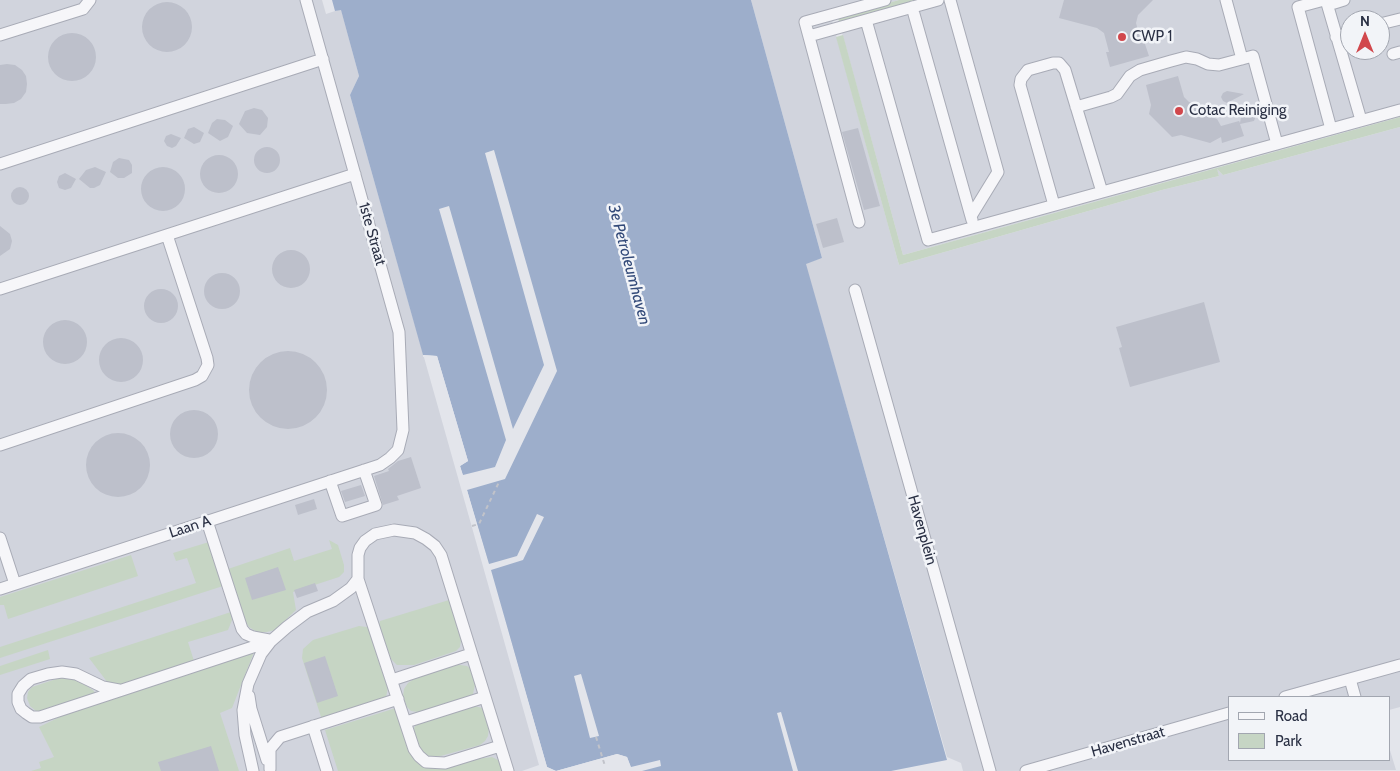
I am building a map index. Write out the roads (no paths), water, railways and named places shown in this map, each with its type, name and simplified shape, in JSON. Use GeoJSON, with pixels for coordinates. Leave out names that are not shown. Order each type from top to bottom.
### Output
{"type":"FeatureCollection","features":[{"type":"Feature","properties":{"kind":"lane"},"geometry":{"type":"LineString","coordinates":[[0,36],[83,9],[90,0]]}},
{"type":"Feature","properties":{"kind":"lane","name":"1ste Straat"},"geometry":{"type":"LineString","coordinates":[[306,0],[401,342],[403,430],[398,450],[380,465]]}},
{"type":"Feature","properties":{"kind":"lane"},"geometry":{"type":"LineString","coordinates":[[842,0],[847,11]]}},
{"type":"Feature","properties":{"kind":"lane"},"geometry":{"type":"LineString","coordinates":[[859,222],[805,22],[885,0]]}},
{"type":"Feature","properties":{"kind":"lane"},"geometry":{"type":"LineString","coordinates":[[809,36],[938,0]]}},
{"type":"Feature","properties":{"kind":"lane"},"geometry":{"type":"LineString","coordinates":[[950,0],[998,172],[973,222]]}},
{"type":"Feature","properties":{"kind":"lane"},"geometry":{"type":"LineString","coordinates":[[1226,0],[1242,59]]}},
{"type":"Feature","properties":{"kind":"lane"},"geometry":{"type":"LineString","coordinates":[[1331,129],[1298,7],[1344,0]]}},
{"type":"Feature","properties":{"kind":"lane"},"geometry":{"type":"LineString","coordinates":[[1326,2],[1361,120]]}},
{"type":"Feature","properties":{"kind":"lane"},"geometry":{"type":"LineString","coordinates":[[912,8],[973,222]]}},
{"type":"Feature","properties":{"kind":"lane"},"geometry":{"type":"LineString","coordinates":[[866,20],[928,240],[973,222],[1054,205],[1400,110]]}},
{"type":"Feature","properties":{"kind":"lane"},"geometry":{"type":"LineString","coordinates":[[1336,37],[1340,36]]}},
{"type":"Feature","properties":{"kind":"lane"},"geometry":{"type":"LineString","coordinates":[[1076,107],[1111,98],[1117,94],[1130,76],[1140,70],[1171,61],[1186,57],[1218,65],[1253,56],[1277,144]]}},
{"type":"Feature","properties":{"kind":"lane"},"geometry":{"type":"LineString","coordinates":[[0,164],[322,59]]}},
{"type":"Feature","properties":{"kind":"lane"},"geometry":{"type":"LineString","coordinates":[[1054,205],[1020,85],[1021,79],[1028,70],[1053,63],[1059,63],[1065,70],[1102,192]]}},
{"type":"Feature","properties":{"kind":"lane"},"geometry":{"type":"LineString","coordinates":[[0,289],[355,174]]}},
{"type":"Feature","properties":{"kind":"lane"},"geometry":{"type":"LineString","coordinates":[[0,446],[202,376],[208,365],[167,235]]}},
{"type":"Feature","properties":{"kind":"lane","name":"Havenplein"},"geometry":{"type":"LineString","coordinates":[[855,290],[990,771]]}},
{"type":"Feature","properties":{"kind":"lane","name":"Laan A"},"geometry":{"type":"LineString","coordinates":[[0,589],[380,465]]}},
{"type":"Feature","properties":{"kind":"lane"},"geometry":{"type":"LineString","coordinates":[[330,481],[342,516],[376,505],[364,470]]}},
{"type":"Feature","properties":{"kind":"lane"},"geometry":{"type":"LineString","coordinates":[[207,521],[242,629],[246,634],[253,637],[271,641]]}},
{"type":"Feature","properties":{"kind":"lane"},"geometry":{"type":"LineString","coordinates":[[500,746],[445,763],[426,762],[414,749],[358,578],[358,555],[360,548],[365,541],[375,534],[394,530],[415,533],[435,546],[441,555],[508,771]]}},
{"type":"Feature","properties":{"kind":"lane"},"geometry":{"type":"LineString","coordinates":[[0,538],[15,584]]}},
{"type":"Feature","properties":{"kind":"lane"},"geometry":{"type":"LineString","coordinates":[[253,771],[245,735],[243,710],[248,684],[261,654],[271,641],[287,627],[308,612],[333,601],[350,588],[358,578]]}},
{"type":"Feature","properties":{"kind":"lane"},"geometry":{"type":"LineString","coordinates":[[119,690],[103,687],[76,674],[62,672],[31,679],[18,694],[18,702],[21,709],[26,713],[32,717],[40,717],[271,641]]}},
{"type":"Feature","properties":{"kind":"lane"},"geometry":{"type":"LineString","coordinates":[[392,680],[471,654]]}},
{"type":"Feature","properties":{"kind":"lane"},"geometry":{"type":"LineString","coordinates":[[1289,696],[1400,665]]}},
{"type":"Feature","properties":{"kind":"lane"},"geometry":{"type":"LineString","coordinates":[[1350,679],[1355,696]]}},
{"type":"Feature","properties":{"kind":"lane"},"geometry":{"type":"LineString","coordinates":[[248,684],[251,709],[270,770]]}},
{"type":"Feature","properties":{"kind":"lane"},"geometry":{"type":"LineString","coordinates":[[406,722],[485,697]]}},
{"type":"Feature","properties":{"kind":"lane"},"geometry":{"type":"LineString","coordinates":[[270,770],[270,750],[273,744],[280,738],[290,733],[398,699]]}},
{"type":"Feature","properties":{"kind":"lane","name":"Havenstraat"},"geometry":{"type":"LineString","coordinates":[[1026,771],[1228,713]]}},
{"type":"Feature","properties":{"kind":"lane"},"geometry":{"type":"LineString","coordinates":[[313,726],[327,771]]}},
{"type":"Feature","properties":{"kind":"water","name":"3e Petroleumhaven"},"geometry":{"type":"Polygon","coordinates":[[[332,0],[751,0],[822,258],[806,264],[947,760],[891,771],[632,771],[627,757],[617,754],[556,771],[547,767],[460,466],[468,461],[437,356],[423,355],[350,95],[359,76],[341,10],[335,11],[332,0]]]}},
{"type":"Feature","properties":{"kind":"place","name":"CWP 1"},"geometry":{"type":"Point","coordinates":[1122,37]}},
{"type":"Feature","properties":{"kind":"place","name":"Cotac Reiniging"},"geometry":{"type":"Point","coordinates":[1179,111]}}]}
